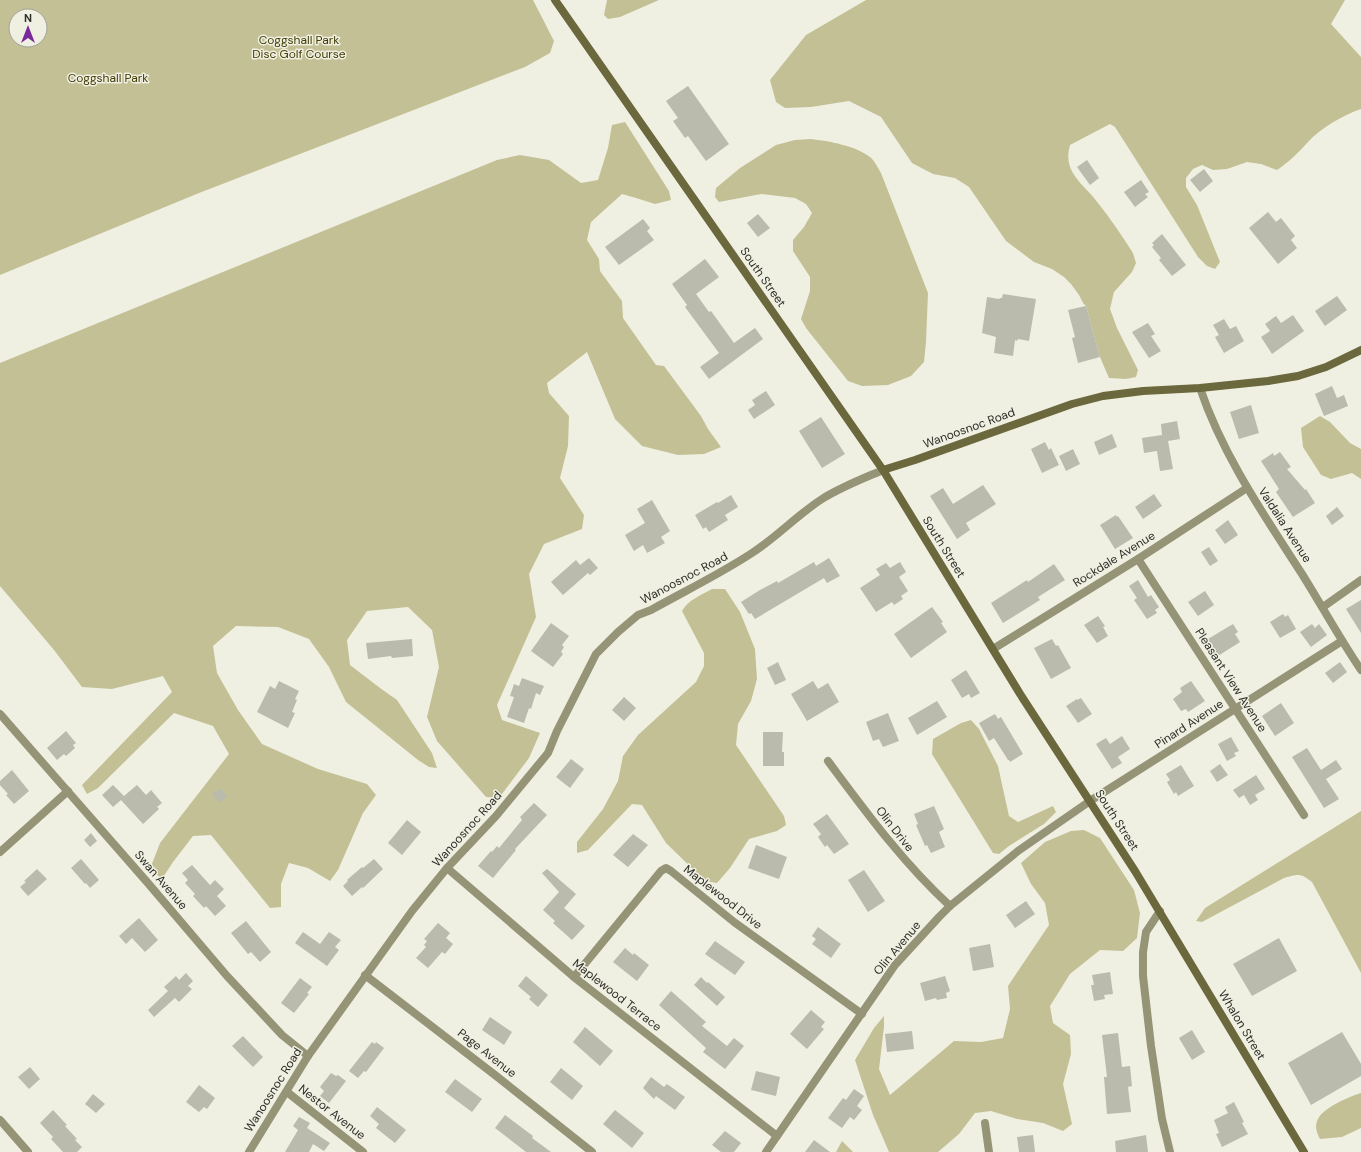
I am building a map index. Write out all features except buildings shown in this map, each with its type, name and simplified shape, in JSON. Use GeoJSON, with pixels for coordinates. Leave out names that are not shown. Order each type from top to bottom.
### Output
{"type":"FeatureCollection","features":[{"type":"Feature","properties":{"kind":"main road","name":"South Street"},"geometry":{"type":"LineString","coordinates":[[555,0],[883,470],[1022,697],[1160,911]]}},
{"type":"Feature","properties":{"kind":"main road","name":"Wanoosnoc Road"},"geometry":{"type":"LineString","coordinates":[[883,470],[1072,404],[1103,396],[1143,391],[1200,388],[1268,381],[1298,376],[1326,367],[1361,350]]}},
{"type":"Feature","properties":{"kind":"main road","name":"Whalon Street"},"geometry":{"type":"LineString","coordinates":[[1160,911],[1304,1152]]}},
{"type":"Feature","properties":{"kind":"street","name":"Valdalia Avenue"},"geometry":{"type":"LineString","coordinates":[[1200,388],[1209,415],[1247,488],[1361,670]]}},
{"type":"Feature","properties":{"kind":"street","name":"Wanoosnoc Road"},"geometry":{"type":"LineString","coordinates":[[249,1152],[308,1056],[412,911],[447,868],[496,816],[548,753],[596,654],[638,615],[651,610],[753,553],[771,541],[793,520],[822,498],[883,470]]}},
{"type":"Feature","properties":{"kind":"street","name":"Rockdale Avenue"},"geometry":{"type":"LineString","coordinates":[[993,649],[1138,559],[1247,488]]}},
{"type":"Feature","properties":{"kind":"street","name":"Pleasant View Avenue"},"geometry":{"type":"LineString","coordinates":[[1138,559],[1304,815]]}},
{"type":"Feature","properties":{"kind":"street"},"geometry":{"type":"LineString","coordinates":[[1323,608],[1361,580]]}},
{"type":"Feature","properties":{"kind":"street","name":"Pinard Avenue"},"geometry":{"type":"LineString","coordinates":[[1090,801],[1342,641]]}},
{"type":"Feature","properties":{"kind":"street","name":"Swan Avenue"},"geometry":{"type":"LineString","coordinates":[[0,714],[227,976],[282,1035],[308,1056]]}},
{"type":"Feature","properties":{"kind":"street","name":"Olin Drive"},"geometry":{"type":"LineString","coordinates":[[828,761],[894,848],[930,888],[950,906]]}},
{"type":"Feature","properties":{"kind":"street"},"geometry":{"type":"LineString","coordinates":[[0,852],[68,792]]}},
{"type":"Feature","properties":{"kind":"street","name":"Olin Avenue"},"geometry":{"type":"LineString","coordinates":[[766,1152],[895,965],[939,916],[1018,851],[1090,801]]}},
{"type":"Feature","properties":{"kind":"street","name":"Maplewood Terrace"},"geometry":{"type":"LineString","coordinates":[[447,868],[574,976],[777,1136]]}},
{"type":"Feature","properties":{"kind":"street","name":"Maplewood Drive"},"geometry":{"type":"LineString","coordinates":[[574,976],[661,871],[666,868],[734,922],[862,1014]]}},
{"type":"Feature","properties":{"kind":"street"},"geometry":{"type":"LineString","coordinates":[[1160,911],[1146,932],[1143,952],[1143,976],[1151,1050],[1162,1119],[1170,1152]]}},
{"type":"Feature","properties":{"kind":"street","name":"Page Avenue"},"geometry":{"type":"LineString","coordinates":[[365,975],[592,1152]]}},
{"type":"Feature","properties":{"kind":"street","name":"Nestor Avenue"},"geometry":{"type":"LineString","coordinates":[[287,1092],[363,1152]]}},
{"type":"Feature","properties":{"kind":"street"},"geometry":{"type":"LineString","coordinates":[[0,1120],[28,1152]]}},
{"type":"Feature","properties":{"kind":"street"},"geometry":{"type":"LineString","coordinates":[[985,1123],[990,1152]]}},
{"type":"Feature","properties":{"kind":"green space","name":"Coggshall Park"},"geometry":{"type":"Polygon","coordinates":[[[0,0],[533,0],[554,41],[550,53],[525,67],[199,193],[0,275],[0,0]]]}},
{"type":"Feature","properties":{"kind":"green space"},"geometry":{"type":"Polygon","coordinates":[[[607,0],[659,0],[620,17],[608,19],[604,15],[607,0]]]}},
{"type":"Feature","properties":{"kind":"green space"},"geometry":{"type":"Polygon","coordinates":[[[866,0],[1345,0],[1331,24],[1361,57],[1361,109],[1340,118],[1326,127],[1277,170],[1261,164],[1247,162],[1227,169],[1213,170],[1202,165],[1193,169],[1186,178],[1186,187],[1197,205],[1220,262],[1215,269],[1207,266],[1198,257],[1115,127],[1110,124],[1070,145],[1068,155],[1072,171],[1107,215],[1133,253],[1136,263],[1132,272],[1114,292],[1110,309],[1117,328],[1138,370],[1136,377],[1126,379],[1109,378],[1100,357],[1086,306],[1071,284],[1052,269],[1034,262],[1006,241],[969,187],[955,178],[933,174],[912,163],[881,117],[849,101],[811,107],[785,108],[776,102],[770,80],[806,35],[866,0]]]}},
{"type":"Feature","properties":{"kind":"green space"},"geometry":{"type":"Polygon","coordinates":[[[625,122],[669,191],[671,200],[655,204],[622,194],[591,222],[587,240],[599,259],[600,271],[622,301],[623,318],[656,365],[664,366],[701,416],[721,447],[704,454],[678,455],[642,446],[615,419],[587,352],[547,383],[549,393],[569,416],[568,446],[560,478],[584,515],[582,529],[544,544],[529,574],[536,617],[497,705],[502,720],[540,733],[529,758],[499,798],[486,797],[437,741],[427,717],[439,667],[432,630],[408,607],[367,611],[347,640],[350,665],[397,700],[432,753],[437,768],[429,767],[418,760],[346,702],[329,667],[309,639],[278,627],[236,626],[213,646],[217,673],[238,710],[262,744],[318,769],[367,784],[376,795],[363,813],[338,870],[330,881],[308,868],[289,863],[281,884],[281,907],[270,908],[211,835],[193,836],[162,879],[150,869],[160,843],[229,754],[213,726],[174,713],[98,788],[87,794],[82,785],[172,692],[163,676],[112,689],[82,687],[54,650],[0,586],[0,363],[497,160],[520,155],[549,160],[581,183],[598,180],[608,148],[612,125],[625,122]]]}},
{"type":"Feature","properties":{"kind":"green space"},"geometry":{"type":"Polygon","coordinates":[[[811,139],[850,147],[864,153],[873,160],[881,173],[928,293],[924,362],[911,376],[888,385],[862,386],[848,381],[806,328],[801,319],[810,291],[810,277],[793,251],[793,240],[804,227],[812,213],[806,204],[795,198],[761,194],[719,202],[715,197],[716,188],[740,168],[776,145],[795,140],[811,139]]]}},
{"type":"Feature","properties":{"kind":"green space"},"geometry":{"type":"Polygon","coordinates":[[[1320,416],[1330,422],[1350,443],[1361,449],[1361,479],[1352,473],[1331,479],[1321,475],[1303,447],[1301,428],[1320,416]]]}},
{"type":"Feature","properties":{"kind":"green space"},"geometry":{"type":"Polygon","coordinates":[[[712,589],[725,589],[740,612],[755,649],[757,679],[751,701],[738,724],[736,745],[784,816],[786,825],[777,831],[749,839],[730,868],[717,883],[705,881],[666,843],[642,805],[632,804],[588,850],[577,853],[577,842],[603,809],[618,781],[623,756],[638,735],[696,682],[704,666],[704,653],[682,611],[691,601],[712,589]]]}},
{"type":"Feature","properties":{"kind":"green space"},"geometry":{"type":"Polygon","coordinates":[[[971,720],[979,729],[998,766],[1009,816],[1018,822],[1053,806],[1056,812],[1044,824],[999,854],[993,853],[932,754],[933,739],[961,723],[971,720]]]}},
{"type":"Feature","properties":{"kind":"green space"},"geometry":{"type":"Polygon","coordinates":[[[1361,811],[1361,973],[1312,882],[1299,875],[1284,878],[1202,922],[1196,921],[1205,908],[1361,811]]]}},
{"type":"Feature","properties":{"kind":"green space"},"geometry":{"type":"Polygon","coordinates":[[[1084,830],[1100,838],[1134,890],[1140,913],[1137,938],[1123,951],[1100,950],[1070,974],[1050,1006],[1053,1023],[1070,1035],[1071,1054],[1063,1084],[1072,1124],[1063,1131],[1043,1123],[1017,1119],[991,1111],[975,1113],[959,1134],[938,1152],[889,1152],[873,1115],[855,1060],[874,1028],[884,1016],[879,1069],[890,1095],[954,1041],[981,1042],[1003,1038],[1010,1009],[1008,986],[1049,925],[1045,903],[1031,884],[1021,863],[1045,842],[1071,831],[1084,830]]]}},
{"type":"Feature","properties":{"kind":"green space"},"geometry":{"type":"Polygon","coordinates":[[[1361,1093],[1361,1128],[1342,1137],[1320,1139],[1316,1127],[1318,1119],[1321,1115],[1337,1103],[1361,1093]]]}},
{"type":"Feature","properties":{"kind":"green space"},"geometry":{"type":"Polygon","coordinates":[[[842,1141],[853,1152],[836,1152],[842,1141]]]}},
{"type":"Feature","properties":{"kind":"park label","name":"Coggshall Park Disc Golf Course"},"geometry":{"type":"Point","coordinates":[299,47]}}]}
